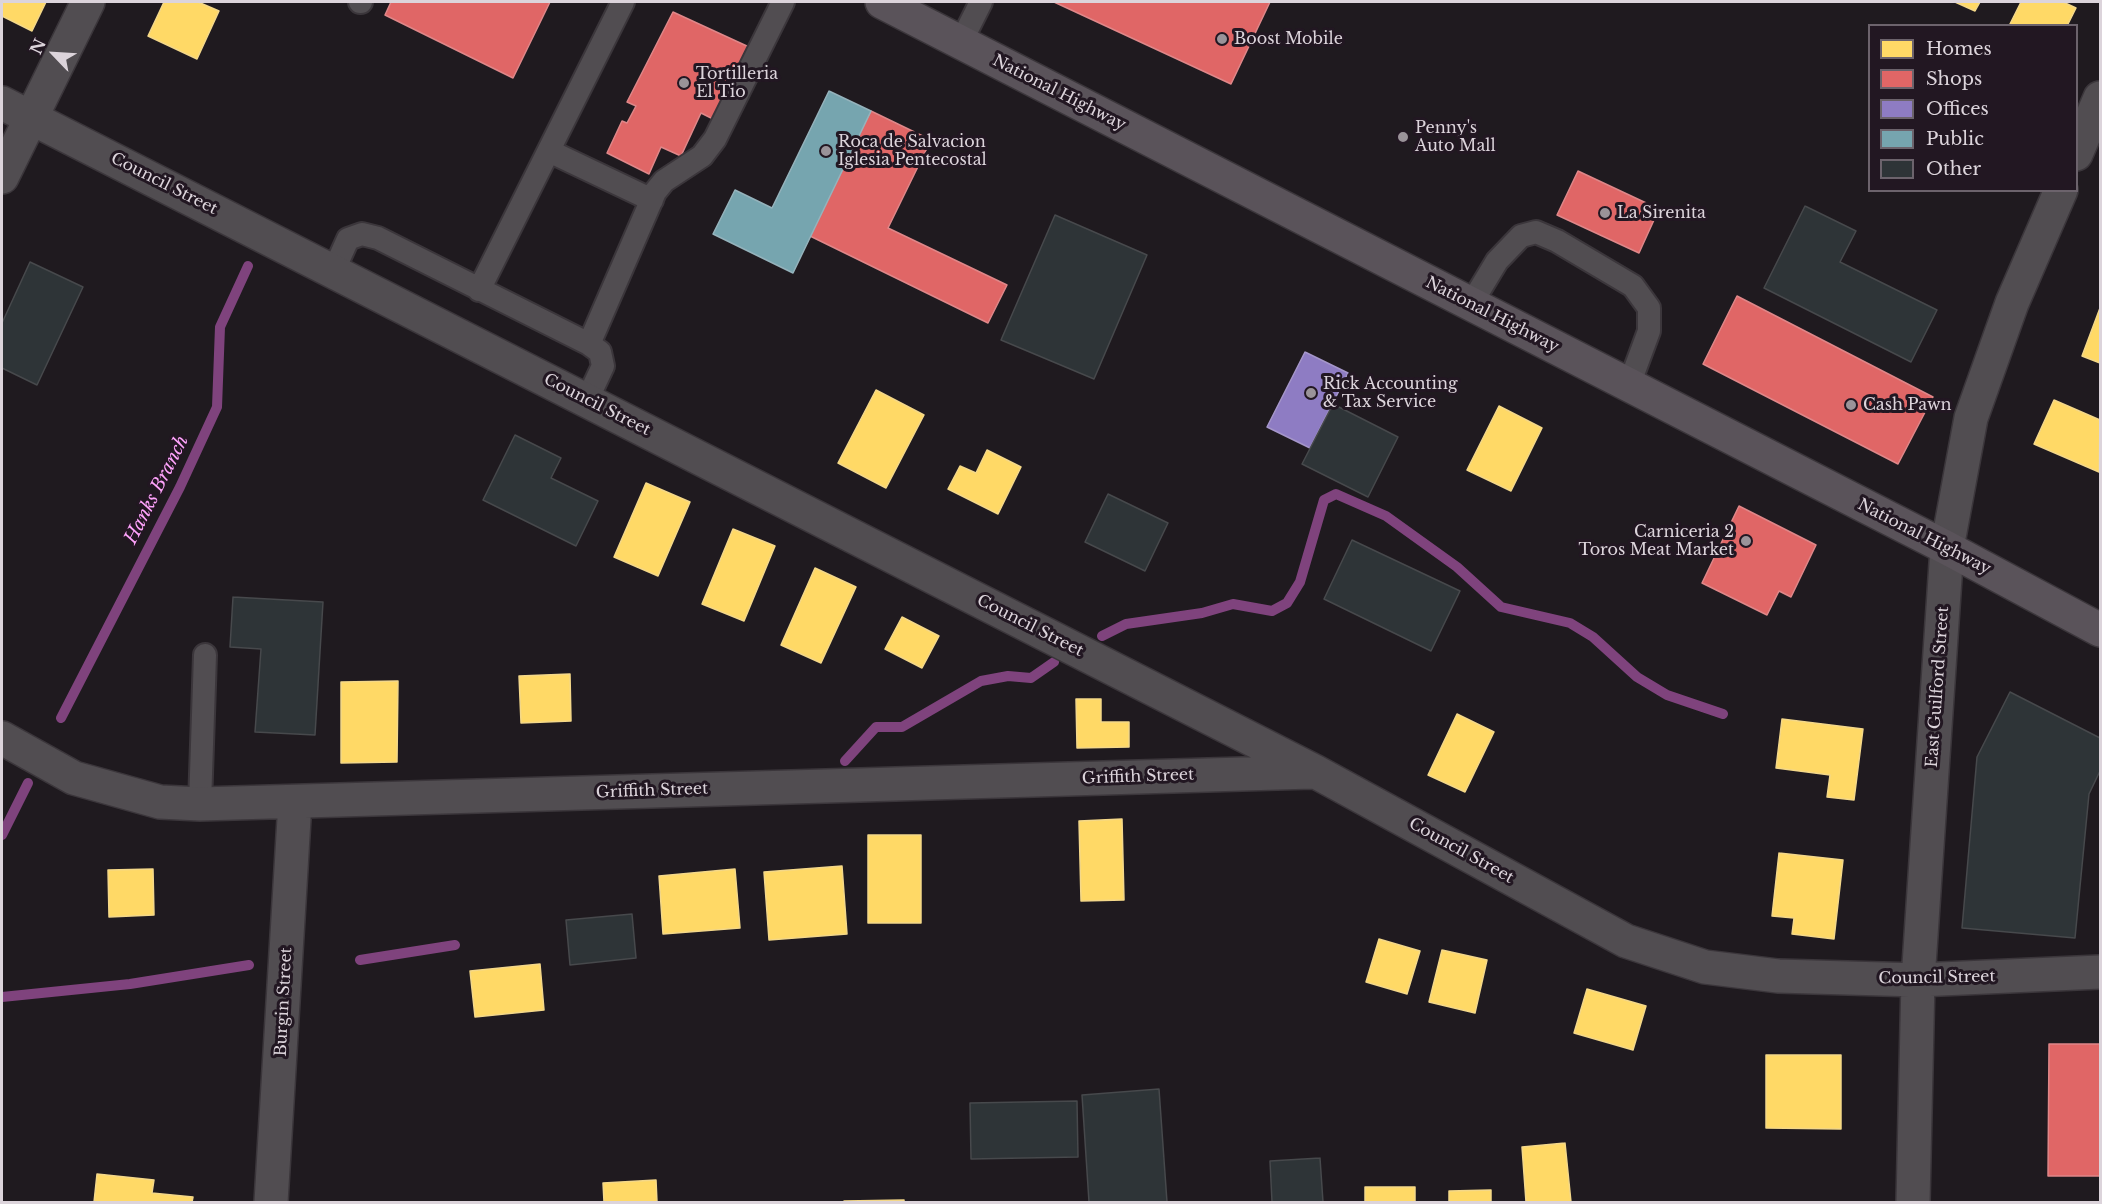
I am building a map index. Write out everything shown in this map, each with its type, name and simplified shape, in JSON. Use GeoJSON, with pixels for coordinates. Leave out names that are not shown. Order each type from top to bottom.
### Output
{"type":"FeatureCollection","features":[{"type":"Feature","properties":{"kind":"main road","name":"National Highway"},"geometry":{"type":"LineString","coordinates":[[882,2],[1947,548],[2100,630]]}},
{"type":"Feature","properties":{"kind":"street"},"geometry":{"type":"LineString","coordinates":[[2,177],[88,2]]}},
{"type":"Feature","properties":{"kind":"street"},"geometry":{"type":"LineString","coordinates":[[2078,149],[2100,98]]}},
{"type":"Feature","properties":{"kind":"street","name":"Council Street"},"geometry":{"type":"LineString","coordinates":[[2,103],[334,270],[1316,772],[1626,940],[1706,967],[1778,976],[1918,980],[2100,972]]}},
{"type":"Feature","properties":{"kind":"street","name":"East Guilford Street"},"geometry":{"type":"LineString","coordinates":[[1913,1203],[1918,980],[1947,548],[1971,418],[2012,303],[2060,192]]}},
{"type":"Feature","properties":{"kind":"street","name":"Griffith Street"},"geometry":{"type":"LineString","coordinates":[[2,738],[74,778],[160,802],[200,804],[1316,772]]}},
{"type":"Feature","properties":{"kind":"street","name":"Burgin Street"},"geometry":{"type":"LineString","coordinates":[[271,1203],[295,802]]}},
{"type":"Feature","properties":{"kind":"lane"},"geometry":{"type":"LineString","coordinates":[[479,290],[623,2]]}},
{"type":"Feature","properties":{"kind":"lane"},"geometry":{"type":"LineString","coordinates":[[588,344],[652,200],[664,181],[702,156],[716,139],[783,2]]}},
{"type":"Feature","properties":{"kind":"lane"},"geometry":{"type":"LineString","coordinates":[[961,42],[981,2]]}},
{"type":"Feature","properties":{"kind":"lane"},"geometry":{"type":"LineString","coordinates":[[549,151],[652,200]]}},
{"type":"Feature","properties":{"kind":"lane"},"geometry":{"type":"LineString","coordinates":[[1471,304],[1497,261],[1521,236],[1536,232],[1557,242],[1633,286],[1649,308],[1649,331],[1629,385]]}},
{"type":"Feature","properties":{"kind":"lane"},"geometry":{"type":"LineString","coordinates":[[334,270],[348,239],[362,234],[378,238],[588,344],[600,352],[603,366],[587,400]]}},
{"type":"Feature","properties":{"kind":"lane"},"geometry":{"type":"LineString","coordinates":[[200,804],[205,655]]}},
{"type":"Feature","properties":{"kind":"building: Homes"},"geometry":{"type":"Polygon","coordinates":[[[2,2],[46,2],[32,31],[2,16],[2,2]]]}},
{"type":"Feature","properties":{"kind":"building: Homes"},"geometry":{"type":"Polygon","coordinates":[[[164,2],[198,2],[219,11],[197,59],[148,36],[164,2]]]}},
{"type":"Feature","properties":{"kind":"building: Homes"},"geometry":{"type":"Polygon","coordinates":[[[1955,2],[1980,2],[1975,11],[1955,2]]]}},
{"type":"Feature","properties":{"kind":"building: Homes"},"geometry":{"type":"Polygon","coordinates":[[[2021,2],[2063,2],[2076,8],[2068,24],[2010,24],[2021,2]]]}},
{"type":"Feature","properties":{"kind":"building: Homes"},"geometry":{"type":"Polygon","coordinates":[[[2100,308],[2100,363],[2082,356],[2100,308]]]}},
{"type":"Feature","properties":{"kind":"building: Homes"},"geometry":{"type":"Polygon","coordinates":[[[876,390],[924,415],[886,488],[838,463],[876,390]]]}},
{"type":"Feature","properties":{"kind":"building: Homes"},"geometry":{"type":"Polygon","coordinates":[[[2054,400],[2100,420],[2099,472],[2034,444],[2054,400]]]}},
{"type":"Feature","properties":{"kind":"building: Homes"},"geometry":{"type":"Polygon","coordinates":[[[1499,406],[1542,428],[1511,491],[1467,470],[1499,406]]]}},
{"type":"Feature","properties":{"kind":"building: Homes"},"geometry":{"type":"Polygon","coordinates":[[[987,450],[1021,467],[998,514],[948,489],[960,466],[976,473],[987,450]]]}},
{"type":"Feature","properties":{"kind":"building: Homes"},"geometry":{"type":"Polygon","coordinates":[[[646,483],[690,502],[658,576],[614,557],[646,483]]]}},
{"type":"Feature","properties":{"kind":"building: Homes"},"geometry":{"type":"Polygon","coordinates":[[[733,529],[775,546],[744,621],[702,604],[733,529]]]}},
{"type":"Feature","properties":{"kind":"building: Homes"},"geometry":{"type":"Polygon","coordinates":[[[815,568],[856,587],[821,663],[781,645],[815,568]]]}},
{"type":"Feature","properties":{"kind":"building: Homes"},"geometry":{"type":"Polygon","coordinates":[[[902,617],[939,636],[922,668],[885,649],[902,617]]]}},
{"type":"Feature","properties":{"kind":"building: Homes"},"geometry":{"type":"Polygon","coordinates":[[[570,674],[571,721],[521,723],[519,676],[570,674]]]}},
{"type":"Feature","properties":{"kind":"building: Homes"},"geometry":{"type":"Polygon","coordinates":[[[398,681],[397,762],[341,763],[341,682],[398,681]]]}},
{"type":"Feature","properties":{"kind":"building: Homes"},"geometry":{"type":"Polygon","coordinates":[[[1076,699],[1101,699],[1101,722],[1129,722],[1129,747],[1077,748],[1076,699]]]}},
{"type":"Feature","properties":{"kind":"building: Homes"},"geometry":{"type":"Polygon","coordinates":[[[1457,714],[1494,732],[1465,792],[1428,775],[1457,714]]]}},
{"type":"Feature","properties":{"kind":"building: Homes"},"geometry":{"type":"Polygon","coordinates":[[[1782,719],[1863,729],[1854,800],[1827,797],[1830,775],[1776,768],[1782,719]]]}},
{"type":"Feature","properties":{"kind":"building: Homes"},"geometry":{"type":"Polygon","coordinates":[[[1122,819],[1124,900],[1081,901],[1079,821],[1122,819]]]}},
{"type":"Feature","properties":{"kind":"building: Homes"},"geometry":{"type":"Polygon","coordinates":[[[868,835],[921,835],[921,923],[868,923],[868,835]]]}},
{"type":"Feature","properties":{"kind":"building: Homes"},"geometry":{"type":"Polygon","coordinates":[[[1779,853],[1843,860],[1834,939],[1792,934],[1794,918],[1772,916],[1779,853]]]}},
{"type":"Feature","properties":{"kind":"building: Homes"},"geometry":{"type":"Polygon","coordinates":[[[842,866],[847,934],[769,940],[764,872],[842,866]]]}},
{"type":"Feature","properties":{"kind":"building: Homes"},"geometry":{"type":"Polygon","coordinates":[[[153,869],[154,915],[109,917],[108,870],[153,869]]]}},
{"type":"Feature","properties":{"kind":"building: Homes"},"geometry":{"type":"Polygon","coordinates":[[[735,869],[740,928],[663,934],[659,876],[735,869]]]}},
{"type":"Feature","properties":{"kind":"building: Homes"},"geometry":{"type":"Polygon","coordinates":[[[1379,939],[1420,951],[1407,994],[1366,982],[1379,939]]]}},
{"type":"Feature","properties":{"kind":"building: Homes"},"geometry":{"type":"Polygon","coordinates":[[[1442,950],[1487,960],[1475,1013],[1429,1002],[1442,950]]]}},
{"type":"Feature","properties":{"kind":"building: Homes"},"geometry":{"type":"Polygon","coordinates":[[[540,964],[544,1010],[475,1017],[470,971],[540,964]]]}},
{"type":"Feature","properties":{"kind":"building: Homes"},"geometry":{"type":"Polygon","coordinates":[[[1587,989],[1646,1006],[1633,1050],[1574,1033],[1587,989]]]}},
{"type":"Feature","properties":{"kind":"building: Homes"},"geometry":{"type":"Polygon","coordinates":[[[1766,1055],[1841,1055],[1841,1129],[1766,1128],[1766,1055]]]}},
{"type":"Feature","properties":{"kind":"building: Homes"},"geometry":{"type":"Polygon","coordinates":[[[1565,1143],[1571,1202],[1526,1202],[1522,1147],[1565,1143]]]}},
{"type":"Feature","properties":{"kind":"building: Homes"},"geometry":{"type":"Polygon","coordinates":[[[97,1174],[154,1180],[152,1193],[193,1197],[192,1202],[94,1202],[97,1174]]]}},
{"type":"Feature","properties":{"kind":"building: Homes"},"geometry":{"type":"Polygon","coordinates":[[[656,1180],[657,1202],[604,1202],[603,1183],[656,1180]]]}},
{"type":"Feature","properties":{"kind":"building: Homes"},"geometry":{"type":"Polygon","coordinates":[[[1365,1187],[1415,1187],[1415,1202],[1365,1202],[1365,1187]]]}},
{"type":"Feature","properties":{"kind":"building: Homes"},"geometry":{"type":"Polygon","coordinates":[[[1491,1190],[1491,1202],[1449,1202],[1449,1191],[1491,1190]]]}},
{"type":"Feature","properties":{"kind":"building: Homes"},"geometry":{"type":"Polygon","coordinates":[[[904,1200],[904,1202],[844,1202],[844,1201],[904,1200]]]}},
{"type":"Feature","properties":{"kind":"building: Shops"},"geometry":{"type":"Polygon","coordinates":[[[391,2],[550,2],[513,78],[385,15],[391,2]]]}},
{"type":"Feature","properties":{"kind":"building: Shops"},"geometry":{"type":"Polygon","coordinates":[[[1054,2],[1270,2],[1231,84],[1054,2]]]}},
{"type":"Feature","properties":{"kind":"building: Shops","name":"Tortilleria El Tio"},"geometry":{"type":"Polygon","coordinates":[[[673,12],[749,47],[713,119],[701,113],[681,156],[661,147],[649,174],[607,153],[622,121],[627,123],[636,106],[627,102],[673,12]]]}},
{"type":"Feature","properties":{"kind":"building: Shops"},"geometry":{"type":"Polygon","coordinates":[[[871,111],[931,140],[888,228],[1007,285],[988,323],[810,236],[871,111]]]}},
{"type":"Feature","properties":{"kind":"building: Shops"},"geometry":{"type":"Polygon","coordinates":[[[1578,171],[1659,209],[1639,253],[1557,215],[1578,171]]]}},
{"type":"Feature","properties":{"kind":"building: Shops"},"geometry":{"type":"Polygon","coordinates":[[[1737,296],[1933,397],[1898,464],[1703,364],[1737,296]]]}},
{"type":"Feature","properties":{"kind":"building: Shops"},"geometry":{"type":"Polygon","coordinates":[[[1739,506],[1816,545],[1791,597],[1779,591],[1767,615],[1702,583],[1739,506]]]}},
{"type":"Feature","properties":{"kind":"building: Shops"},"geometry":{"type":"Polygon","coordinates":[[[2049,1044],[2100,1044],[2100,1176],[2048,1176],[2049,1044]]]}},
{"type":"Feature","properties":{"kind":"building: Offices"},"geometry":{"type":"Polygon","coordinates":[[[1305,352],[1348,373],[1310,448],[1267,427],[1305,352]]]}},
{"type":"Feature","properties":{"kind":"building: Public","name":"Roca de Salvacion Iglesia Pentecostal"},"geometry":{"type":"Polygon","coordinates":[[[829,91],[871,111],[793,273],[713,234],[735,190],[772,208],[829,91]]]}},
{"type":"Feature","properties":{"kind":"building: Other"},"geometry":{"type":"Polygon","coordinates":[[[1805,206],[1856,231],[1840,262],[1937,310],[1911,362],[1764,288],[1805,206]]]}},
{"type":"Feature","properties":{"kind":"building: Other"},"geometry":{"type":"Polygon","coordinates":[[[1055,215],[1147,255],[1094,379],[1001,340],[1055,215]]]}},
{"type":"Feature","properties":{"kind":"building: Other"},"geometry":{"type":"Polygon","coordinates":[[[30,262],[83,287],[37,385],[2,368],[2,323],[30,262]]]}},
{"type":"Feature","properties":{"kind":"building: Other"},"geometry":{"type":"Polygon","coordinates":[[[1333,404],[1398,437],[1368,497],[1302,464],[1333,404]]]}},
{"type":"Feature","properties":{"kind":"building: Other"},"geometry":{"type":"Polygon","coordinates":[[[515,435],[561,458],[551,478],[598,501],[576,546],[483,500],[515,435]]]}},
{"type":"Feature","properties":{"kind":"building: Other"},"geometry":{"type":"Polygon","coordinates":[[[1108,494],[1168,523],[1145,571],[1085,542],[1108,494]]]}},
{"type":"Feature","properties":{"kind":"building: Other"},"geometry":{"type":"Polygon","coordinates":[[[1352,540],[1460,591],[1431,651],[1324,599],[1352,540]]]}},
{"type":"Feature","properties":{"kind":"building: Other"},"geometry":{"type":"Polygon","coordinates":[[[233,597],[323,602],[315,735],[255,732],[261,649],[230,647],[233,597]]]}},
{"type":"Feature","properties":{"kind":"building: Other"},"geometry":{"type":"Polygon","coordinates":[[[2010,692],[2100,738],[2100,771],[2089,794],[2075,938],[1962,928],[1977,757],[2010,692]]]}},
{"type":"Feature","properties":{"kind":"building: Other"},"geometry":{"type":"Polygon","coordinates":[[[632,914],[636,958],[570,965],[566,920],[632,914]]]}},
{"type":"Feature","properties":{"kind":"building: Other"},"geometry":{"type":"Polygon","coordinates":[[[1159,1089],[1167,1202],[1089,1202],[1082,1095],[1159,1089]]]}},
{"type":"Feature","properties":{"kind":"building: Other"},"geometry":{"type":"Polygon","coordinates":[[[1077,1101],[1078,1157],[971,1159],[970,1103],[1077,1101]]]}},
{"type":"Feature","properties":{"kind":"building: Other"},"geometry":{"type":"Polygon","coordinates":[[[1320,1158],[1323,1202],[1272,1202],[1270,1161],[1320,1158]]]}},
{"type":"Feature","properties":{"kind":"waterway","name":"Hanks Branch"},"geometry":{"type":"LineString","coordinates":[[61,718],[180,487],[217,407],[220,327],[248,266]]}},
{"type":"Feature","properties":{"kind":"waterway"},"geometry":{"type":"LineString","coordinates":[[1102,636],[1126,624],[1202,613],[1233,604],[1272,611],[1287,603],[1300,582],[1324,500],[1336,494],[1386,516],[1457,567],[1501,607],[1570,623],[1593,637],[1637,677],[1667,695],[1723,714]]}},
{"type":"Feature","properties":{"kind":"waterway"},"geometry":{"type":"LineString","coordinates":[[845,761],[876,727],[902,727],[981,681],[1008,676],[1031,678],[1054,662]]}},
{"type":"Feature","properties":{"kind":"waterway","name":"Hanks Branch"},"geometry":{"type":"LineString","coordinates":[[2,835],[28,783]]}},
{"type":"Feature","properties":{"kind":"waterway"},"geometry":{"type":"LineString","coordinates":[[360,960],[455,945]]}},
{"type":"Feature","properties":{"kind":"waterway"},"geometry":{"type":"LineString","coordinates":[[2,997],[130,984],[249,965]]}},
{"type":"Feature","properties":{"kind":"place","name":"Boost Mobile"},"geometry":{"type":"Point","coordinates":[1222,39]}},
{"type":"Feature","properties":{"kind":"place","name":"Tortilleria El Tio"},"geometry":{"type":"Point","coordinates":[684,83]}},
{"type":"Feature","properties":{"kind":"place","name":"Penny's Auto Mall"},"geometry":{"type":"Point","coordinates":[1403,137]}},
{"type":"Feature","properties":{"kind":"place","name":"Roca de Salvacion Iglesia Pentecostal"},"geometry":{"type":"Point","coordinates":[826,151]}},
{"type":"Feature","properties":{"kind":"place","name":"La Sirenita"},"geometry":{"type":"Point","coordinates":[1605,213]}},
{"type":"Feature","properties":{"kind":"place","name":"Rick Accounting & Tax Service"},"geometry":{"type":"Point","coordinates":[1311,393]}},
{"type":"Feature","properties":{"kind":"place","name":"Cash Pawn"},"geometry":{"type":"Point","coordinates":[1851,405]}},
{"type":"Feature","properties":{"kind":"place","name":"Carniceria 2 Toros Meat Market"},"geometry":{"type":"Point","coordinates":[1746,541]}}]}
